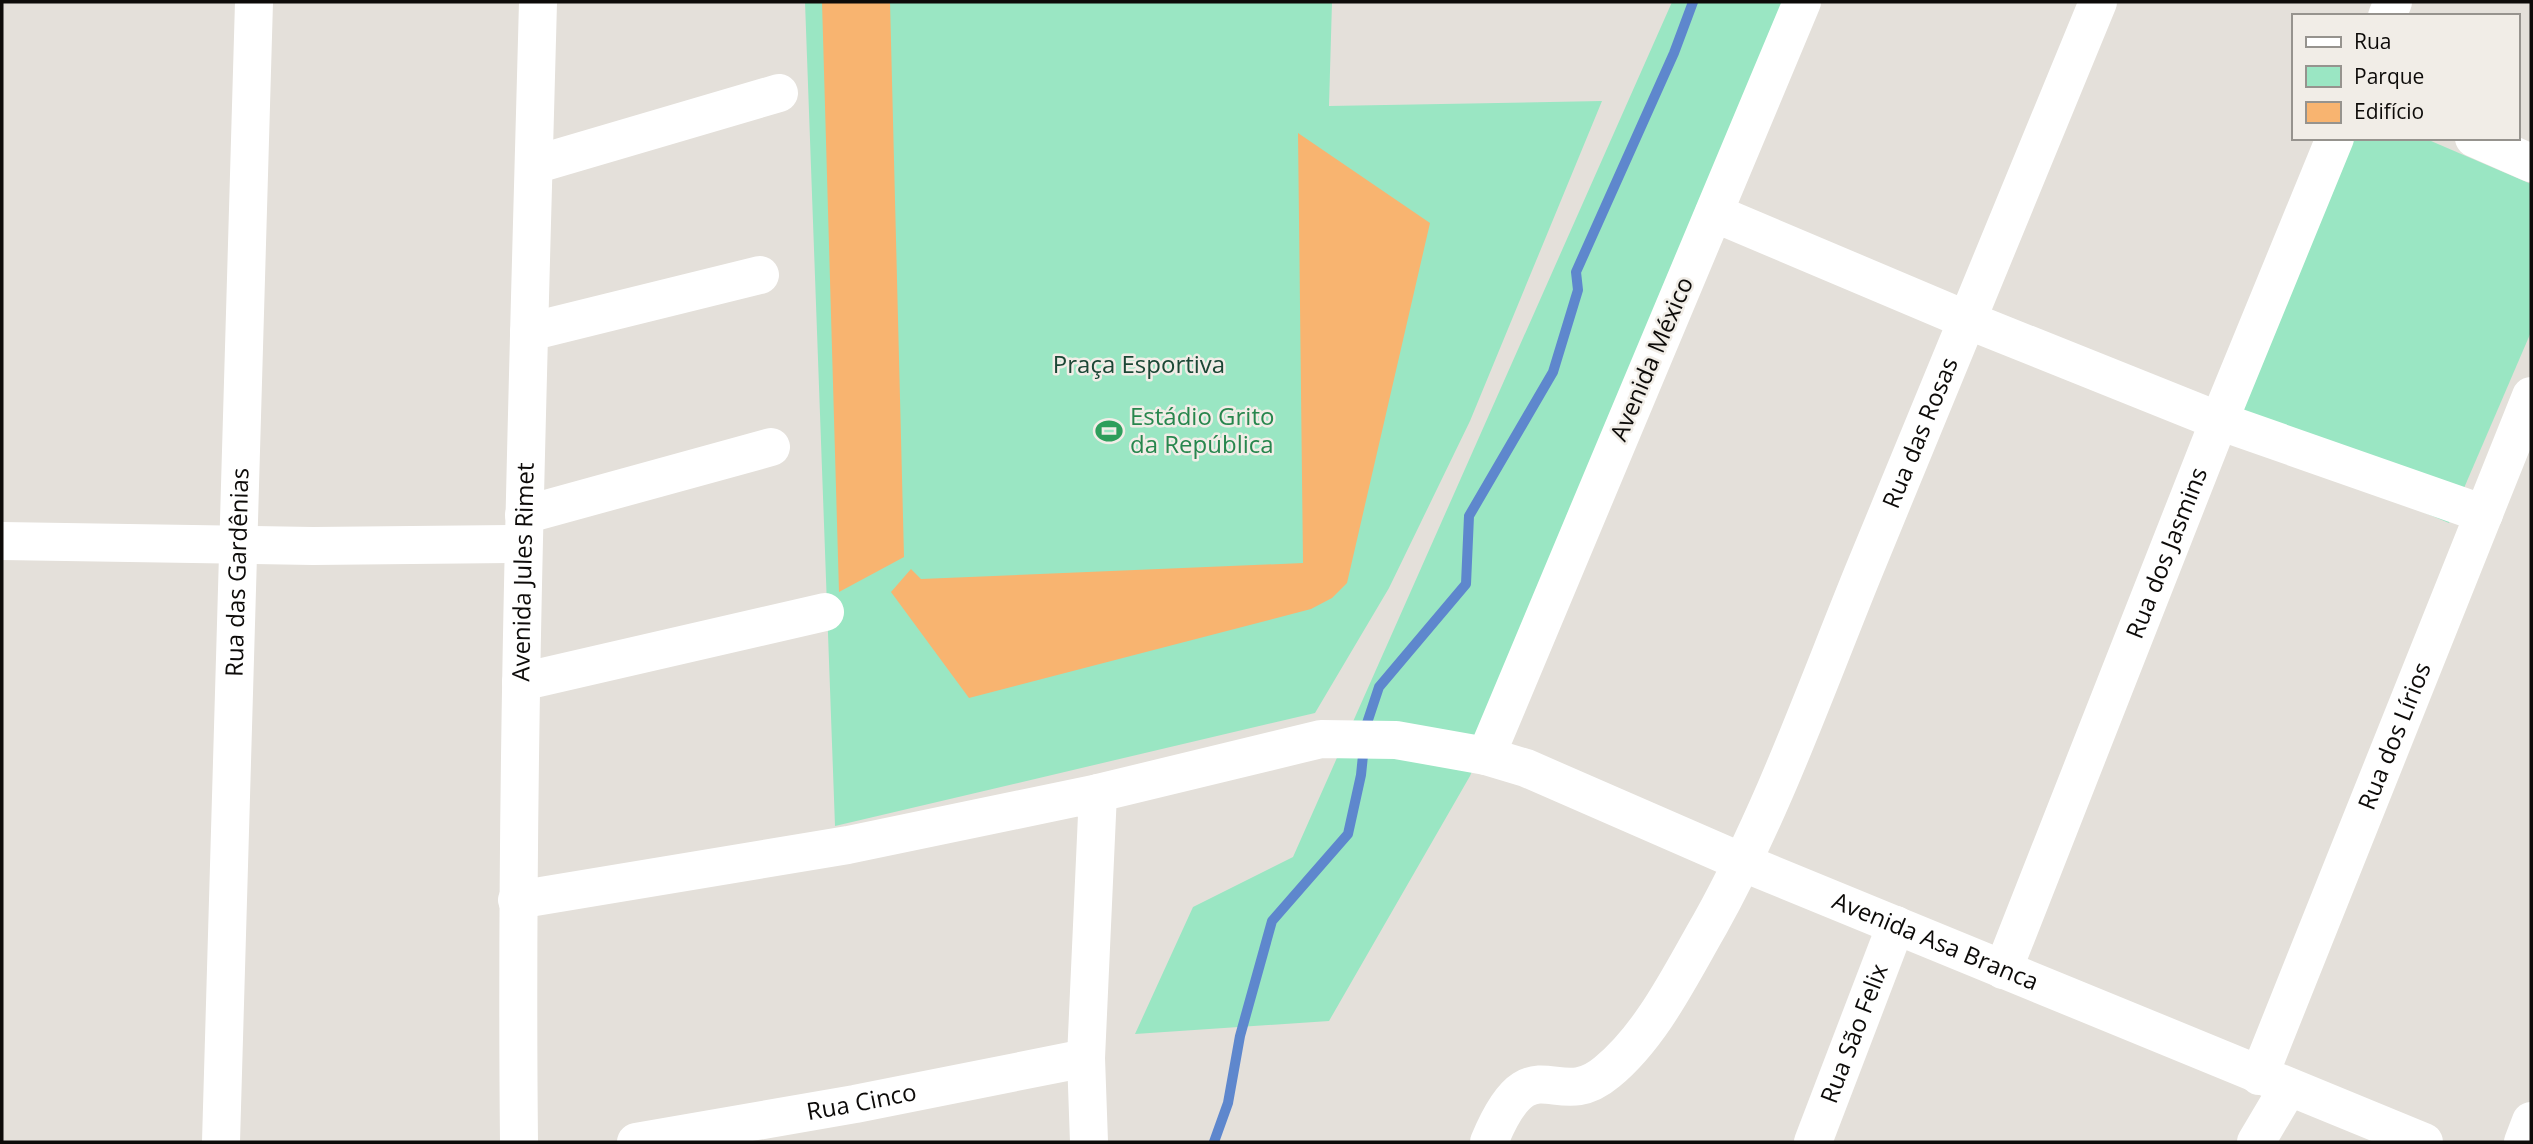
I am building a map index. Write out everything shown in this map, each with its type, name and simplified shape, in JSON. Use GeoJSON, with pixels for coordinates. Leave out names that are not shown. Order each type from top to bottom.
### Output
{"type":"FeatureCollection","features":[{"type":"Feature","properties":{"kind":"street","name":"Rua das Gardênias"},"geometry":{"type":"LineString","coordinates":[[221,1142],[254,2]]}},
{"type":"Feature","properties":{"kind":"street","name":"Avenida Jules Rimet"},"geometry":{"type":"LineString","coordinates":[[519,1142],[517,900],[538,2]]}},
{"type":"Feature","properties":{"kind":"street","name":"Avenida México"},"geometry":{"type":"LineString","coordinates":[[1486,756],[1802,2]]}},
{"type":"Feature","properties":{"kind":"street","name":"Rua das Rosas"},"geometry":{"type":"LineString","coordinates":[[1489,1142],[1502,1109],[1516,1092],[1526,1086],[1583,1085],[1609,1072],[1652,1021],[1744,863],[2098,2]]}},
{"type":"Feature","properties":{"kind":"street"},"geometry":{"type":"LineString","coordinates":[[534,165],[779,93]]}},
{"type":"Feature","properties":{"kind":"street","name":"Rua dos Jasmins"},"geometry":{"type":"LineString","coordinates":[[2003,970],[2219,421],[2334,140]]}},
{"type":"Feature","properties":{"kind":"street"},"geometry":{"type":"LineString","coordinates":[[2479,140],[2531,163]]}},
{"type":"Feature","properties":{"kind":"street"},"geometry":{"type":"LineString","coordinates":[[1714,213],[1967,320],[2219,421],[2484,514]]}},
{"type":"Feature","properties":{"kind":"street"},"geometry":{"type":"LineString","coordinates":[[529,332],[760,275]]}},
{"type":"Feature","properties":{"kind":"street","name":"Rua dos Lírios"},"geometry":{"type":"LineString","coordinates":[[2256,1142],[2273,1082],[2484,514],[2531,396]]}},
{"type":"Feature","properties":{"kind":"street"},"geometry":{"type":"LineString","coordinates":[[2,541],[239,546],[524,530],[771,447]]}},
{"type":"Feature","properties":{"kind":"street"},"geometry":{"type":"LineString","coordinates":[[521,682],[825,612]]}},
{"type":"Feature","properties":{"kind":"street","name":"Avenida Asa Branca"},"geometry":{"type":"LineString","coordinates":[[517,900],[848,845],[1098,793],[1321,739],[1396,740],[1486,756],[1526,768],[1744,863],[2424,1142]]}},
{"type":"Feature","properties":{"kind":"street"},"geometry":{"type":"LineString","coordinates":[[1089,1142],[1086,1058],[1098,793]]}},
{"type":"Feature","properties":{"kind":"street","name":"Rua São Felix"},"geometry":{"type":"LineString","coordinates":[[1812,1142],[1896,925]]}},
{"type":"Feature","properties":{"kind":"street","name":"Rua Cinco"},"geometry":{"type":"LineString","coordinates":[[656,1140],[1086,1058]]}},
{"type":"Feature","properties":{"kind":"street"},"geometry":{"type":"LineString","coordinates":[[2523,1142],[2531,1121]]}},
{"type":"Feature","properties":{"kind":"green space","name":"Praça Esportiva"},"geometry":{"type":"Polygon","coordinates":[[[805,2],[1332,2],[1329,106],[1602,101],[1470,421],[1389,588],[1315,713],[835,826],[805,2]]]}},
{"type":"Feature","properties":{"kind":"green space"},"geometry":{"type":"Polygon","coordinates":[[[1672,2],[1795,2],[1470,776],[1329,1021],[1135,1034],[1193,907],[1293,857],[1672,2]]]}},
{"type":"Feature","properties":{"kind":"green space"},"geometry":{"type":"Polygon","coordinates":[[[2348,140],[2429,140],[2531,184],[2531,332],[2449,523],[2225,429],[2348,140]]]}},
{"type":"Feature","properties":{"kind":"building"},"geometry":{"type":"Polygon","coordinates":[[[822,2],[890,2],[904,557],[839,592],[822,2]]]}},
{"type":"Feature","properties":{"kind":"building"},"geometry":{"type":"Polygon","coordinates":[[[1298,133],[1430,223],[1347,583],[1332,598],[1311,609],[969,698],[891,592],[911,569],[921,579],[1303,563],[1298,133]]]}},
{"type":"Feature","properties":{"kind":"waterway"},"geometry":{"type":"LineString","coordinates":[[1214,1142],[1228,1103],[1240,1036],[1272,921],[1348,834],[1361,775],[1366,726],[1379,687],[1466,584],[1469,516],[1553,372],[1578,290],[1576,272],[1674,53],[1693,2]]}},
{"type":"Feature","properties":{"kind":"place","name":"Estádio Grito da República"},"geometry":{"type":"Point","coordinates":[1109,431]}}]}
